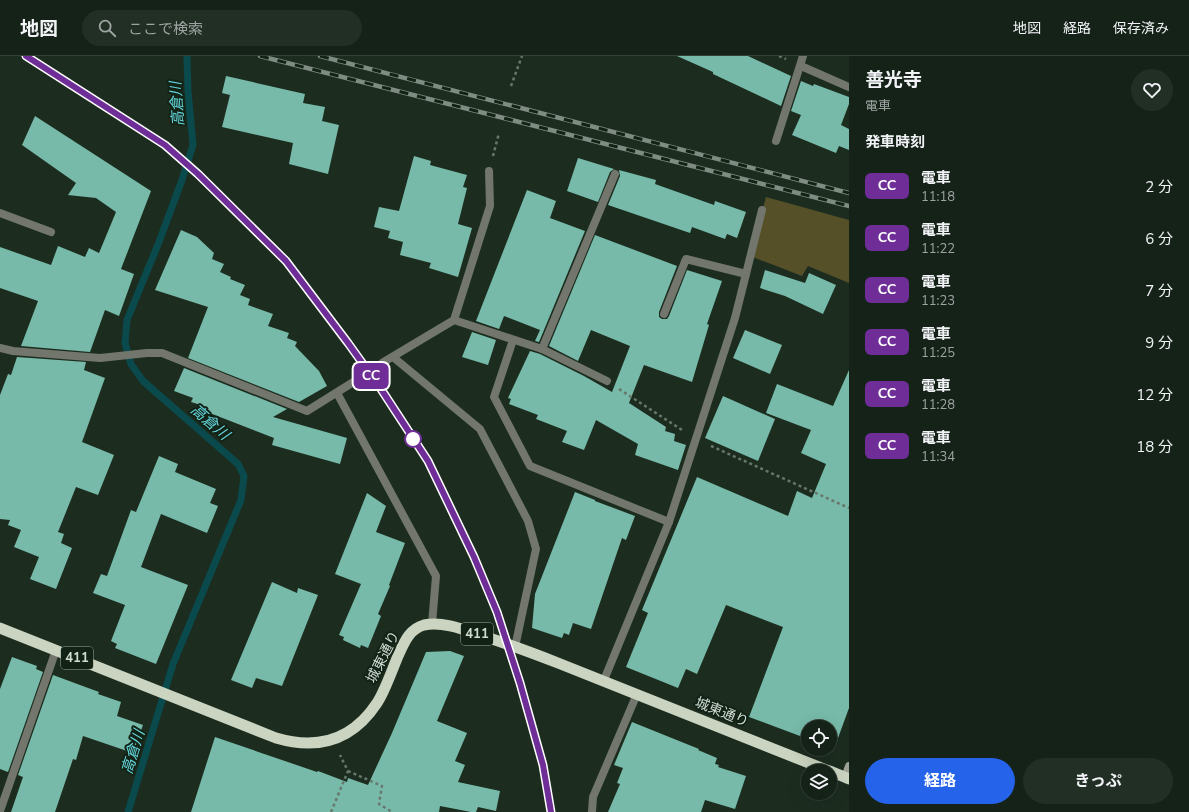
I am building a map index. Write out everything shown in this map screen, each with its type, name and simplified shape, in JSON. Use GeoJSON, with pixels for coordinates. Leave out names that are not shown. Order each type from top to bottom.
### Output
{"type":"FeatureCollection","features":[{"type":"Feature","properties":{"kind":"highway","name":"城東通り"},"geometry":{"type":"LineString","coordinates":[[0,628],[281,740],[292,743],[314,743],[333,740],[350,731],[365,718],[377,703],[406,638],[415,629],[423,625],[432,624],[451,626],[516,647],[604,680],[812,764]]}},
{"type":"Feature","properties":{"kind":"highway","name":"城東通り"},"geometry":{"type":"LineString","coordinates":[[837,774],[847,778]]}},
{"type":"Feature","properties":{"kind":"main road"},"geometry":{"type":"LineString","coordinates":[[847,778],[849,766]]}},
{"type":"Feature","properties":{"kind":"lane"},"geometry":{"type":"LineString","coordinates":[[776,141],[803,56]]}},
{"type":"Feature","properties":{"kind":"lane"},"geometry":{"type":"LineString","coordinates":[[801,66],[849,87]]}},
{"type":"Feature","properties":{"kind":"lane"},"geometry":{"type":"LineString","coordinates":[[382,363],[454,320],[490,206],[489,171]]}},
{"type":"Feature","properties":{"kind":"lane"},"geometry":{"type":"LineString","coordinates":[[542,349],[615,174]]}},
{"type":"Feature","properties":{"kind":"lane"},"geometry":{"type":"LineString","coordinates":[[604,680],[669,522],[697,439],[735,318],[762,210]]}},
{"type":"Feature","properties":{"kind":"lane"},"geometry":{"type":"LineString","coordinates":[[0,213],[51,232]]}},
{"type":"Feature","properties":{"kind":"lane"},"geometry":{"type":"LineString","coordinates":[[664,314],[686,259],[746,274]]}},
{"type":"Feature","properties":{"kind":"lane"},"geometry":{"type":"LineString","coordinates":[[454,320],[542,349],[607,381]]}},
{"type":"Feature","properties":{"kind":"lane"},"geometry":{"type":"LineString","coordinates":[[513,340],[494,397],[530,466],[669,522]]}},
{"type":"Feature","properties":{"kind":"lane"},"geometry":{"type":"LineString","coordinates":[[0,348],[13,351],[100,358],[147,353],[162,353],[307,411],[355,381]]}},
{"type":"Feature","properties":{"kind":"lane"},"geometry":{"type":"LineString","coordinates":[[393,357],[480,429],[528,521],[536,549],[516,647]]}},
{"type":"Feature","properties":{"kind":"lane"},"geometry":{"type":"LineString","coordinates":[[337,393],[436,576],[432,624]]}},
{"type":"Feature","properties":{"kind":"lane"},"geometry":{"type":"LineString","coordinates":[[0,811],[56,650]]}},
{"type":"Feature","properties":{"kind":"lane"},"geometry":{"type":"LineString","coordinates":[[592,812],[593,797],[637,694]]}},
{"type":"Feature","properties":{"kind":"path"},"geometry":{"type":"LineString","coordinates":[[511,86],[522,56]]}},
{"type":"Feature","properties":{"kind":"path"},"geometry":{"type":"LineString","coordinates":[[489,171],[499,133]]}},
{"type":"Feature","properties":{"kind":"path"},"geometry":{"type":"LineString","coordinates":[[607,381],[697,439],[849,508]]}},
{"type":"Feature","properties":{"kind":"path"},"geometry":{"type":"LineString","coordinates":[[333,740],[348,771],[382,786],[379,804],[392,812]]}},
{"type":"Feature","properties":{"kind":"path"},"geometry":{"type":"LineString","coordinates":[[331,812],[348,771]]}},
{"type":"Feature","properties":{"kind":"shaded area"},"geometry":{"type":"Polygon","coordinates":[[[766,197],[849,220],[849,283],[808,266],[802,276],[750,256],[766,197]]]}},
{"type":"Feature","properties":{"kind":"building"},"geometry":{"type":"Polygon","coordinates":[[[677,56],[748,56],[791,76],[781,106],[677,56]]]}},
{"type":"Feature","properties":{"kind":"building"},"geometry":{"type":"Polygon","coordinates":[[[226,76],[305,94],[303,103],[325,107],[322,121],[339,125],[328,174],[289,164],[293,143],[222,127],[230,95],[222,93],[226,76]]]}},
{"type":"Feature","properties":{"kind":"building"},"geometry":{"type":"Polygon","coordinates":[[[801,81],[813,86],[814,84],[849,97],[849,104],[841,125],[849,129],[849,150],[839,146],[836,153],[792,135],[801,115],[791,111],[801,81]]]}},
{"type":"Feature","properties":{"kind":"building"},"geometry":{"type":"Polygon","coordinates":[[[35,116],[151,191],[121,269],[134,274],[119,316],[105,310],[90,352],[21,346],[38,301],[0,288],[0,247],[51,265],[58,246],[85,257],[89,248],[99,253],[116,212],[96,198],[68,195],[76,183],[22,145],[35,116]]]}},
{"type":"Feature","properties":{"kind":"building"},"geometry":{"type":"Polygon","coordinates":[[[414,156],[431,161],[430,165],[467,175],[463,187],[467,188],[458,224],[472,228],[458,277],[429,268],[431,263],[400,255],[403,242],[388,238],[390,231],[374,227],[379,207],[399,211],[414,156]]]}},
{"type":"Feature","properties":{"kind":"building"},"geometry":{"type":"Polygon","coordinates":[[[578,158],[614,169],[610,172],[598,202],[567,191],[578,158]]]}},
{"type":"Feature","properties":{"kind":"building"},"geometry":{"type":"Polygon","coordinates":[[[619,170],[656,180],[655,184],[714,205],[715,201],[746,212],[737,238],[727,234],[725,239],[692,227],[690,233],[608,205],[620,176],[619,170]]]}},
{"type":"Feature","properties":{"kind":"building"},"geometry":{"type":"Polygon","coordinates":[[[527,190],[556,201],[550,218],[585,231],[539,342],[535,341],[540,330],[504,316],[499,329],[476,321],[527,190]]]}},
{"type":"Feature","properties":{"kind":"building"},"geometry":{"type":"Polygon","coordinates":[[[181,230],[197,237],[214,253],[212,259],[224,264],[220,272],[231,277],[230,279],[245,285],[240,295],[250,299],[248,305],[273,314],[268,326],[289,333],[287,338],[297,342],[295,346],[319,371],[327,386],[299,402],[188,358],[208,307],[155,290],[181,230]]]}},
{"type":"Feature","properties":{"kind":"building"},"geometry":{"type":"Polygon","coordinates":[[[595,235],[677,266],[659,312],[659,317],[662,319],[667,319],[669,316],[687,270],[722,281],[707,324],[709,325],[692,382],[644,365],[629,403],[666,427],[665,431],[675,434],[674,441],[686,445],[678,470],[635,455],[638,444],[596,420],[584,450],[562,442],[567,431],[536,419],[538,415],[509,404],[511,399],[508,398],[530,351],[540,354],[584,376],[612,392],[630,346],[591,330],[578,361],[549,346],[595,235]]]}},
{"type":"Feature","properties":{"kind":"building"},"geometry":{"type":"Polygon","coordinates":[[[765,270],[805,283],[809,273],[836,285],[823,314],[785,296],[760,288],[765,270]]]}},
{"type":"Feature","properties":{"kind":"building"},"geometry":{"type":"Polygon","coordinates":[[[745,330],[782,345],[770,374],[733,358],[745,330]]]}},
{"type":"Feature","properties":{"kind":"building"},"geometry":{"type":"Polygon","coordinates":[[[472,332],[496,340],[488,365],[462,357],[472,332]]]}},
{"type":"Feature","properties":{"kind":"building"},"geometry":{"type":"Polygon","coordinates":[[[17,357],[86,362],[84,370],[105,378],[82,442],[114,455],[98,495],[76,487],[58,532],[64,534],[61,543],[72,548],[56,589],[30,579],[39,557],[14,547],[21,530],[8,525],[10,520],[0,519],[0,395],[8,374],[11,375],[17,357]]]}},
{"type":"Feature","properties":{"kind":"building"},"geometry":{"type":"Polygon","coordinates":[[[184,368],[287,409],[273,417],[347,438],[340,464],[272,445],[274,438],[202,410],[204,406],[191,402],[193,398],[174,391],[184,368]]]}},
{"type":"Feature","properties":{"kind":"building"},"geometry":{"type":"Polygon","coordinates":[[[849,370],[849,708],[837,741],[837,720],[801,720],[801,736],[749,717],[783,627],[726,605],[697,674],[686,669],[678,688],[626,667],[648,613],[642,610],[697,477],[788,516],[797,491],[812,498],[826,464],[801,453],[811,430],[766,413],[777,384],[833,406],[849,370]]]}},
{"type":"Feature","properties":{"kind":"building"},"geometry":{"type":"Polygon","coordinates":[[[723,396],[775,419],[758,461],[705,438],[723,396]]]}},
{"type":"Feature","properties":{"kind":"building"},"geometry":{"type":"Polygon","coordinates":[[[159,456],[178,464],[175,472],[216,489],[210,503],[218,506],[207,533],[161,514],[141,567],[188,585],[156,664],[115,648],[117,644],[111,641],[125,605],[93,593],[101,574],[107,576],[131,510],[136,512],[159,456]]]}},
{"type":"Feature","properties":{"kind":"building"},"geometry":{"type":"Polygon","coordinates":[[[575,492],[635,516],[626,540],[622,538],[591,629],[573,623],[569,635],[564,633],[562,638],[532,628],[535,594],[575,492]]]}},
{"type":"Feature","properties":{"kind":"building"},"geometry":{"type":"Polygon","coordinates":[[[367,493],[386,506],[376,532],[405,543],[389,585],[390,586],[378,614],[381,616],[368,648],[361,645],[360,648],[343,640],[344,637],[339,635],[361,584],[335,574],[367,493]]]}},
{"type":"Feature","properties":{"kind":"building"},"geometry":{"type":"Polygon","coordinates":[[[272,582],[297,593],[298,588],[318,595],[282,686],[256,678],[252,688],[231,680],[272,582]]]}},
{"type":"Feature","properties":{"kind":"building"},"geometry":{"type":"Polygon","coordinates":[[[450,651],[464,656],[437,721],[467,733],[455,761],[465,765],[458,782],[500,791],[496,811],[478,807],[476,812],[471,812],[440,806],[439,812],[191,812],[215,737],[347,782],[348,778],[368,785],[392,733],[426,652],[450,651]]]}},
{"type":"Feature","properties":{"kind":"building"},"geometry":{"type":"Polygon","coordinates":[[[12,657],[37,666],[36,669],[43,672],[8,772],[0,769],[0,689],[12,657]]]}},
{"type":"Feature","properties":{"kind":"building"},"geometry":{"type":"Polygon","coordinates":[[[53,675],[121,702],[117,716],[143,725],[133,753],[83,736],[76,760],[73,759],[55,812],[11,812],[23,777],[18,775],[53,675]]]}},
{"type":"Feature","properties":{"kind":"building"},"geometry":{"type":"Polygon","coordinates":[[[632,722],[699,749],[698,750],[717,758],[715,764],[719,765],[718,767],[746,776],[735,809],[705,800],[701,812],[608,812],[620,784],[617,783],[623,768],[614,765],[632,722]]]}},
{"type":"Feature","properties":{"kind":"waterway","name":"高倉川"},"geometry":{"type":"LineString","coordinates":[[128,812],[173,664],[241,500],[244,476],[238,464],[143,381],[131,364],[125,343],[127,320],[159,242],[193,145],[188,91],[187,56]]}},
{"type":"Feature","properties":{"kind":"railway"},"geometry":{"type":"LineString","coordinates":[[26,56],[165,145],[198,174],[286,261],[348,343],[389,401],[428,461],[474,557],[497,613],[520,683],[543,765],[551,812]]}},
{"type":"Feature","properties":{"kind":"railway"},"geometry":{"type":"LineString","coordinates":[[260,56],[849,206]]}},
{"type":"Feature","properties":{"kind":"railway"},"geometry":{"type":"LineString","coordinates":[[320,56],[849,193]]}},
{"type":"Feature","properties":{"kind":"train","name":"CC"},"geometry":{"type":"LineString","coordinates":[[26,56],[165,145],[198,174],[286,261],[381,389],[428,461],[474,557],[497,612],[520,683],[543,765],[551,812]]}}]}
